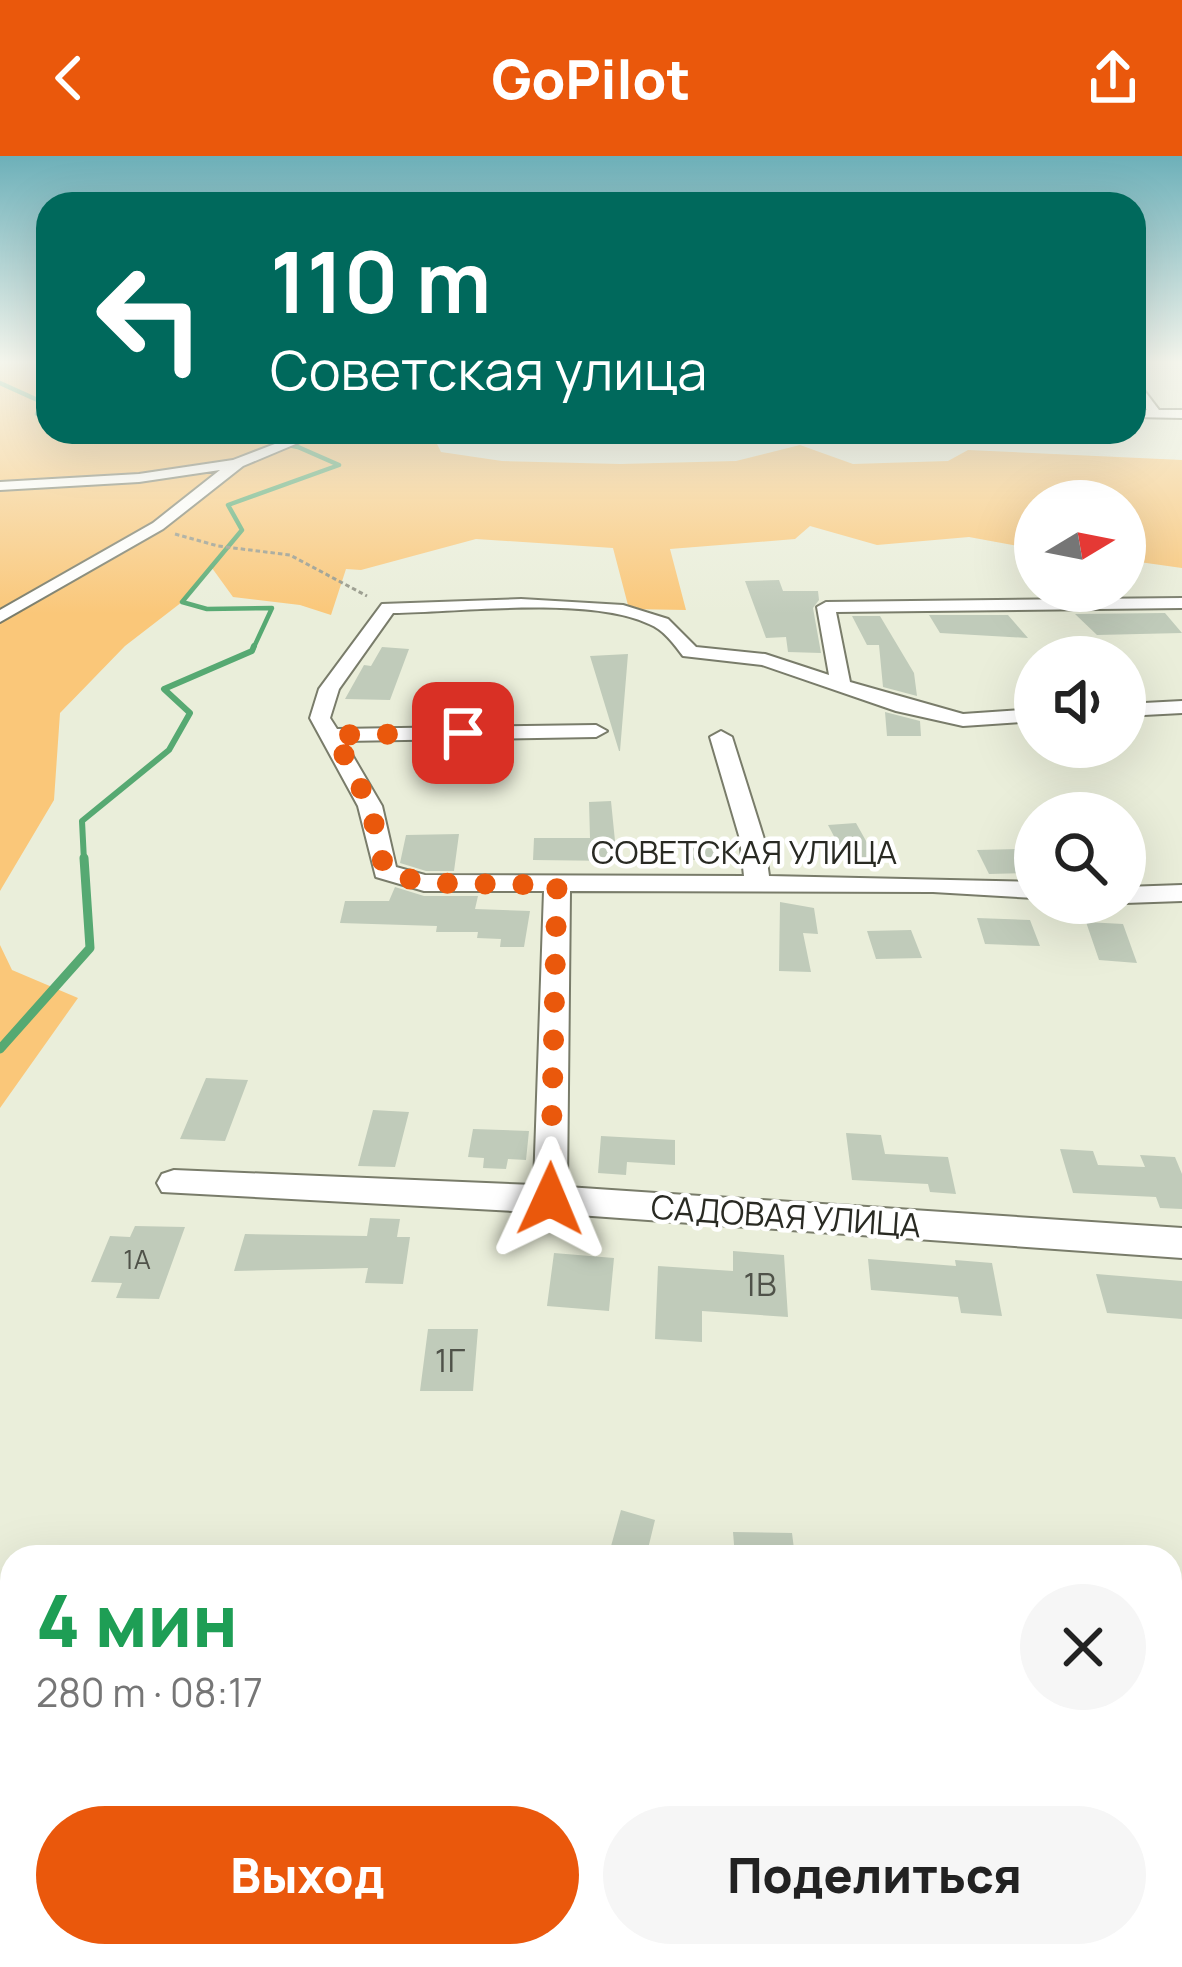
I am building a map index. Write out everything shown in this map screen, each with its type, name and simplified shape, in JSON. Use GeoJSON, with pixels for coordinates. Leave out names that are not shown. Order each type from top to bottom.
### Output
{"type":"FeatureCollection","features":[{"type":"Feature","properties":{"kind":"street"},"geometry":{"type":"LineString","coordinates":[[0,486],[139,478],[238,463],[283,446]]}},
{"type":"Feature","properties":{"kind":"street"},"geometry":{"type":"LineString","coordinates":[[0,617],[158,526],[238,463]]}},
{"type":"Feature","properties":{"kind":"street"},"geometry":{"type":"LineString","coordinates":[[0,501],[42,485]]}},
{"type":"Feature","properties":{"kind":"street"},"geometry":{"type":"LineString","coordinates":[[841,686],[841,663],[826,607],[1182,603]]}},
{"type":"Feature","properties":{"kind":"street"},"geometry":{"type":"LineString","coordinates":[[596,731],[334,735],[320,718],[329,688],[388,608],[614,609],[661,623],[690,652],[765,661],[903,707],[963,720],[1014,717]]}},
{"type":"Feature","properties":{"kind":"street"},"geometry":{"type":"LineString","coordinates":[[1146,709],[1182,707]]}},
{"type":"Feature","properties":{"kind":"street","name":"СОВЕТСКАЯ УЛИЦА"},"geometry":{"type":"LineString","coordinates":[[334,735],[370,806],[385,872],[424,883],[1014,890]]}},
{"type":"Feature","properties":{"kind":"street"},"geometry":{"type":"LineString","coordinates":[[722,737],[752,839],[758,885]]}},
{"type":"Feature","properties":{"kind":"street"},"geometry":{"type":"LineString","coordinates":[[550,1199],[557,885]]}},
{"type":"Feature","properties":{"kind":"street"},"geometry":{"type":"LineString","coordinates":[[1146,894],[1182,893]]}},
{"type":"Feature","properties":{"kind":"street","name":"САДОВАЯ УЛИЦА"},"geometry":{"type":"LineString","coordinates":[[174,1183],[550,1199],[1182,1243]]}},
{"type":"Feature","properties":{"kind":"path"},"geometry":{"type":"LineString","coordinates":[[158,526],[220,547],[290,555],[388,608]]}},
{"type":"Feature","properties":{"kind":"shaded area"},"geometry":{"type":"Polygon","coordinates":[[[0,446],[438,446],[441,452],[502,461],[620,464],[736,461],[798,446],[853,464],[948,461],[968,450],[1182,460],[1182,568],[1146,563],[1146,480],[1014,480],[1014,545],[969,537],[877,545],[810,526],[795,539],[670,549],[686,610],[629,609],[613,548],[476,539],[361,570],[346,569],[331,615],[300,605],[233,597],[212,568],[182,602],[125,646],[60,713],[54,800],[0,891],[0,446]]]}},
{"type":"Feature","properties":{"kind":"shaded area"},"geometry":{"type":"Polygon","coordinates":[[[0,945],[12,970],[78,998],[0,1108],[0,945]]]}},
{"type":"Feature","properties":{"kind":"building"},"geometry":{"type":"Polygon","coordinates":[[[779,580],[783,591],[818,591],[813,608],[821,653],[788,652],[786,637],[766,638],[745,581],[779,580]]]}},
{"type":"Feature","properties":{"kind":"building"},"geometry":{"type":"Polygon","coordinates":[[[1165,613],[1182,633],[1097,635],[1075,614],[1165,613]]]}},
{"type":"Feature","properties":{"kind":"building"},"geometry":{"type":"Polygon","coordinates":[[[929,615],[1008,615],[1026,636],[1014,637],[940,633],[929,615]]]}},
{"type":"Feature","properties":{"kind":"building"},"geometry":{"type":"Polygon","coordinates":[[[852,616],[880,616],[914,673],[917,696],[883,687],[879,645],[867,645],[852,616]]]}},
{"type":"Feature","properties":{"kind":"building"},"geometry":{"type":"Polygon","coordinates":[[[382,647],[409,649],[390,700],[345,699],[364,665],[371,666],[382,647]]]}},
{"type":"Feature","properties":{"kind":"building"},"geometry":{"type":"Polygon","coordinates":[[[628,654],[620,751],[619,751],[590,656],[628,654]]]}},
{"type":"Feature","properties":{"kind":"building"},"geometry":{"type":"Polygon","coordinates":[[[885,712],[920,721],[921,736],[887,736],[885,712]]]}},
{"type":"Feature","properties":{"kind":"building"},"geometry":{"type":"Polygon","coordinates":[[[611,801],[617,861],[533,860],[534,838],[590,838],[589,802],[611,801]]]}},
{"type":"Feature","properties":{"kind":"building"},"geometry":{"type":"Polygon","coordinates":[[[856,823],[875,857],[846,859],[828,825],[856,823]]]}},
{"type":"Feature","properties":{"kind":"building"},"geometry":{"type":"Polygon","coordinates":[[[459,834],[454,871],[426,871],[400,863],[406,835],[459,834]]]}},
{"type":"Feature","properties":{"kind":"building"},"geometry":{"type":"Polygon","coordinates":[[[714,838],[718,860],[688,860],[684,839],[714,838]]]}},
{"type":"Feature","properties":{"kind":"building"},"geometry":{"type":"Polygon","coordinates":[[[1014,849],[1014,873],[989,874],[977,850],[1014,849]]]}},
{"type":"Feature","properties":{"kind":"building"},"geometry":{"type":"Polygon","coordinates":[[[395,887],[424,896],[478,896],[475,909],[530,911],[524,947],[500,947],[501,939],[477,938],[478,932],[436,932],[437,926],[340,923],[345,901],[389,901],[395,887]]]}},
{"type":"Feature","properties":{"kind":"building"},"geometry":{"type":"Polygon","coordinates":[[[780,902],[814,908],[818,934],[803,933],[811,972],[779,971],[780,902]]]}},
{"type":"Feature","properties":{"kind":"building"},"geometry":{"type":"Polygon","coordinates":[[[977,918],[1032,924],[1040,946],[985,944],[977,918]]]}},
{"type":"Feature","properties":{"kind":"building"},"geometry":{"type":"Polygon","coordinates":[[[1087,924],[1123,924],[1137,963],[1099,960],[1087,924]]]}},
{"type":"Feature","properties":{"kind":"building"},"geometry":{"type":"Polygon","coordinates":[[[911,930],[922,958],[876,959],[867,931],[911,930]]]}},
{"type":"Feature","properties":{"kind":"building"},"geometry":{"type":"Polygon","coordinates":[[[206,1078],[248,1080],[225,1141],[180,1139],[206,1078]]]}},
{"type":"Feature","properties":{"kind":"building"},"geometry":{"type":"Polygon","coordinates":[[[373,1110],[409,1112],[395,1167],[358,1166],[373,1110]]]}},
{"type":"Feature","properties":{"kind":"building"},"geometry":{"type":"Polygon","coordinates":[[[473,1129],[529,1131],[526,1160],[508,1159],[506,1169],[483,1168],[484,1158],[468,1157],[473,1129]]]}},
{"type":"Feature","properties":{"kind":"building"},"geometry":{"type":"Polygon","coordinates":[[[846,1133],[881,1135],[885,1154],[948,1157],[956,1194],[930,1192],[928,1184],[852,1180],[846,1133]]]}},
{"type":"Feature","properties":{"kind":"building"},"geometry":{"type":"Polygon","coordinates":[[[601,1136],[675,1140],[675,1165],[627,1162],[626,1175],[598,1173],[601,1136]]]}},
{"type":"Feature","properties":{"kind":"building"},"geometry":{"type":"Polygon","coordinates":[[[1060,1149],[1093,1151],[1098,1165],[1145,1167],[1140,1155],[1175,1157],[1182,1174],[1182,1209],[1160,1208],[1156,1197],[1073,1193],[1060,1149]]]}},
{"type":"Feature","properties":{"kind":"building"},"geometry":{"type":"Polygon","coordinates":[[[370,1218],[400,1219],[397,1237],[410,1237],[403,1284],[365,1283],[368,1268],[234,1271],[245,1234],[367,1236],[370,1218]]]}},
{"type":"Feature","properties":{"kind":"building"},"geometry":{"type":"Polygon","coordinates":[[[135,1226],[185,1227],[159,1299],[116,1298],[122,1283],[91,1282],[110,1236],[130,1237],[135,1226]]]}},
{"type":"Feature","properties":{"kind":"building"},"geometry":{"type":"Polygon","coordinates":[[[733,1251],[784,1255],[788,1317],[702,1311],[702,1342],[655,1339],[658,1266],[733,1271],[733,1251]]]}},
{"type":"Feature","properties":{"kind":"building"},"geometry":{"type":"Polygon","coordinates":[[[554,1253],[614,1258],[609,1311],[547,1306],[554,1253]]]}},
{"type":"Feature","properties":{"kind":"building"},"geometry":{"type":"Polygon","coordinates":[[[868,1259],[956,1266],[955,1260],[992,1263],[1002,1316],[961,1313],[958,1297],[871,1290],[868,1259]]]}},
{"type":"Feature","properties":{"kind":"building"},"geometry":{"type":"Polygon","coordinates":[[[1096,1274],[1182,1281],[1182,1319],[1107,1313],[1096,1274]]]}},
{"type":"Feature","properties":{"kind":"building"},"geometry":{"type":"Polygon","coordinates":[[[428,1329],[478,1329],[473,1391],[420,1391],[428,1329]]]}},
{"type":"Feature","properties":{"kind":"building"},"geometry":{"type":"Polygon","coordinates":[[[621,1510],[655,1520],[649,1545],[611,1545],[621,1510]]]}},
{"type":"Feature","properties":{"kind":"building"},"geometry":{"type":"Polygon","coordinates":[[[733,1532],[792,1533],[794,1545],[734,1545],[733,1532]]]}},
{"type":"Feature","properties":{"kind":"waterway"},"geometry":{"type":"LineString","coordinates":[[253,649],[272,608],[207,609],[182,602],[242,530],[228,505],[339,465],[290,446]]}},
{"type":"Feature","properties":{"kind":"waterway"},"geometry":{"type":"LineString","coordinates":[[84,861],[82,821],[169,750],[190,713],[164,689],[252,651],[254,646]]}},
{"type":"Feature","properties":{"kind":"waterway"},"geometry":{"type":"LineString","coordinates":[[0,1049],[90,948],[84,858]]}},
{"type":"Feature","properties":{"kind":"route"},"geometry":{"type":"LineString","coordinates":[[463,733],[334,735],[370,806],[385,872],[424,883],[557,885],[550,1199]]}}]}
